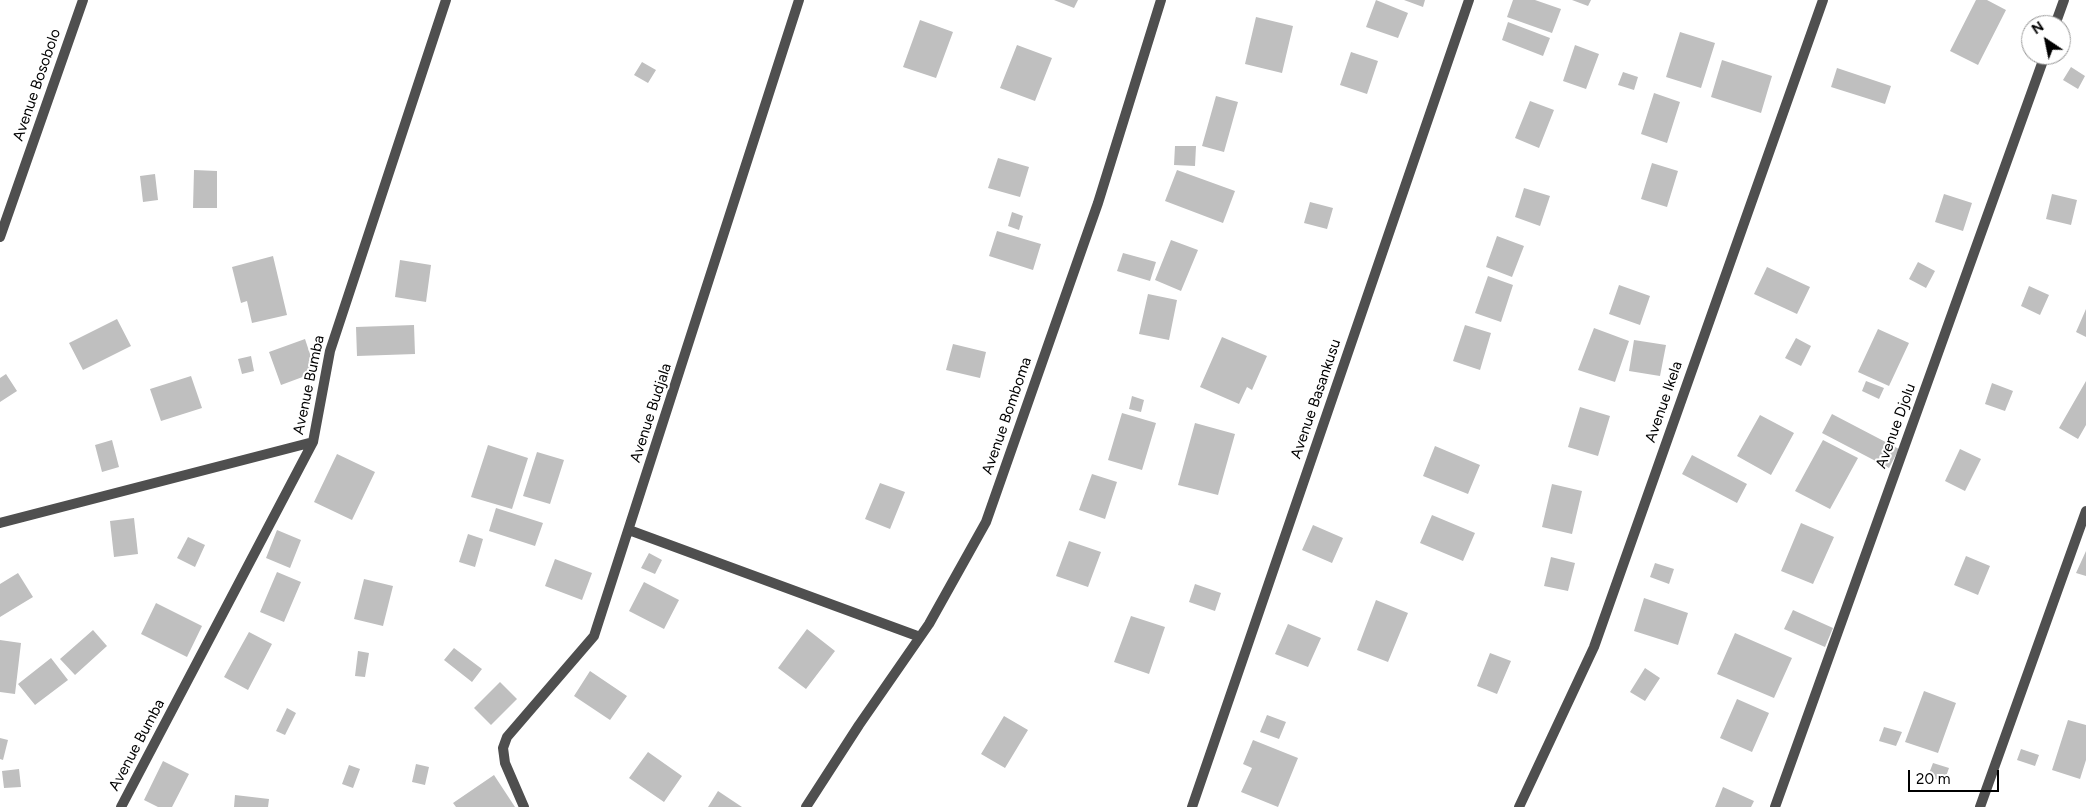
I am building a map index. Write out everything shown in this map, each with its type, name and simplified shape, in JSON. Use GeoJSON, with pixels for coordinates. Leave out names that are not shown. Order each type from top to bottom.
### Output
{"type":"FeatureCollection","features":[{"type":"Feature","properties":{"kind":"street","name":"Avenue Bosobolo"},"geometry":{"type":"LineString","coordinates":[[0,237],[83,0]]}},
{"type":"Feature","properties":{"kind":"street","name":"Avenue Bumba"},"geometry":{"type":"LineString","coordinates":[[121,807],[314,442],[330,351],[446,0]]}},
{"type":"Feature","properties":{"kind":"street","name":"Avenue Budjala"},"geometry":{"type":"LineString","coordinates":[[524,807],[505,764],[503,748],[507,737],[594,636],[799,0]]}},
{"type":"Feature","properties":{"kind":"street","name":"Avenue Bomboma"},"geometry":{"type":"LineString","coordinates":[[806,807],[859,725],[920,637],[986,522],[1098,203],[1161,0]]}},
{"type":"Feature","properties":{"kind":"street","name":"Avenue Basankusu"},"geometry":{"type":"LineString","coordinates":[[1192,807],[1469,0]]}},
{"type":"Feature","properties":{"kind":"street","name":"Avenue Ikela"},"geometry":{"type":"LineString","coordinates":[[1519,807],[1594,647],[1823,0]]}},
{"type":"Feature","properties":{"kind":"street"},"geometry":{"type":"LineString","coordinates":[[2059,15],[2064,0]]}},
{"type":"Feature","properties":{"kind":"street","name":"Avenue Djolu"},"geometry":{"type":"LineString","coordinates":[[1775,807],[2041,65]]}},
{"type":"Feature","properties":{"kind":"street"},"geometry":{"type":"LineString","coordinates":[[0,523],[314,442]]}},
{"type":"Feature","properties":{"kind":"street"},"geometry":{"type":"LineString","coordinates":[[1980,807],[2086,511]]}},
{"type":"Feature","properties":{"kind":"street"},"geometry":{"type":"LineString","coordinates":[[629,530],[920,637]]}},
{"type":"Feature","properties":{"kind":"building"},"geometry":{"type":"Polygon","coordinates":[[[1054,0],[1078,0],[1074,8],[1054,0]]]}},
{"type":"Feature","properties":{"kind":"building"},"geometry":{"type":"Polygon","coordinates":[[[1376,0],[1408,13],[1398,38],[1366,27],[1376,0]]]}},
{"type":"Feature","properties":{"kind":"building"},"geometry":{"type":"Polygon","coordinates":[[[1404,0],[1425,0],[1423,7],[1404,0]]]}},
{"type":"Feature","properties":{"kind":"building"},"geometry":{"type":"Polygon","coordinates":[[[1513,0],[1535,0],[1561,9],[1552,33],[1507,17],[1513,0]]]}},
{"type":"Feature","properties":{"kind":"building"},"geometry":{"type":"Polygon","coordinates":[[[1572,0],[1591,0],[1588,6],[1572,0]]]}},
{"type":"Feature","properties":{"kind":"building"},"geometry":{"type":"Polygon","coordinates":[[[1976,0],[1987,0],[2006,10],[1978,65],[1950,51],[1976,0]]]}},
{"type":"Feature","properties":{"kind":"building"},"geometry":{"type":"Polygon","coordinates":[[[1256,17],[1293,26],[1282,73],[1245,64],[1256,17]]]}},
{"type":"Feature","properties":{"kind":"building"},"geometry":{"type":"Polygon","coordinates":[[[920,20],[953,32],[936,78],[903,67],[920,20]]]}},
{"type":"Feature","properties":{"kind":"building"},"geometry":{"type":"Polygon","coordinates":[[[1508,22],[1550,38],[1543,56],[1502,40],[1508,22]]]}},
{"type":"Feature","properties":{"kind":"building"},"geometry":{"type":"Polygon","coordinates":[[[1680,32],[1715,43],[1701,88],[1666,77],[1680,32]]]}},
{"type":"Feature","properties":{"kind":"building"},"geometry":{"type":"Polygon","coordinates":[[[1017,45],[1052,58],[1035,101],[1000,88],[1017,45]]]}},
{"type":"Feature","properties":{"kind":"building"},"geometry":{"type":"Polygon","coordinates":[[[1575,45],[1599,54],[1586,89],[1563,81],[1575,45]]]}},
{"type":"Feature","properties":{"kind":"building"},"geometry":{"type":"Polygon","coordinates":[[[1351,52],[1378,61],[1367,94],[1340,85],[1351,52]]]}},
{"type":"Feature","properties":{"kind":"building"},"geometry":{"type":"Polygon","coordinates":[[[1722,60],[1772,76],[1761,113],[1711,97],[1722,60]]]}},
{"type":"Feature","properties":{"kind":"building"},"geometry":{"type":"Polygon","coordinates":[[[642,62],[656,70],[648,83],[634,75],[642,62]]]}},
{"type":"Feature","properties":{"kind":"building"},"geometry":{"type":"Polygon","coordinates":[[[2071,67],[2085,76],[2078,89],[2063,80],[2071,67]]]}},
{"type":"Feature","properties":{"kind":"building"},"geometry":{"type":"Polygon","coordinates":[[[1837,68],[1891,86],[1885,104],[1831,87],[1837,68]]]}},
{"type":"Feature","properties":{"kind":"building"},"geometry":{"type":"Polygon","coordinates":[[[1623,72],[1638,77],[1634,90],[1618,85],[1623,72]]]}},
{"type":"Feature","properties":{"kind":"building"},"geometry":{"type":"Polygon","coordinates":[[[1654,93],[1680,102],[1667,143],[1641,134],[1654,93]]]}},
{"type":"Feature","properties":{"kind":"building"},"geometry":{"type":"Polygon","coordinates":[[[1216,96],[1238,102],[1224,152],[1202,146],[1216,96]]]}},
{"type":"Feature","properties":{"kind":"building"},"geometry":{"type":"Polygon","coordinates":[[[1530,101],[1554,110],[1539,148],[1515,138],[1530,101]]]}},
{"type":"Feature","properties":{"kind":"building"},"geometry":{"type":"Polygon","coordinates":[[[1175,146],[1196,146],[1195,166],[1174,165],[1175,146]]]}},
{"type":"Feature","properties":{"kind":"building"},"geometry":{"type":"Polygon","coordinates":[[[998,158],[1029,167],[1020,197],[988,188],[998,158]]]}},
{"type":"Feature","properties":{"kind":"building"},"geometry":{"type":"Polygon","coordinates":[[[1652,163],[1678,171],[1667,207],[1641,199],[1652,163]]]}},
{"type":"Feature","properties":{"kind":"building"},"geometry":{"type":"Polygon","coordinates":[[[194,170],[217,171],[217,208],[193,208],[194,170]]]}},
{"type":"Feature","properties":{"kind":"building"},"geometry":{"type":"Polygon","coordinates":[[[1177,170],[1235,191],[1223,223],[1165,201],[1177,170]]]}},
{"type":"Feature","properties":{"kind":"building"},"geometry":{"type":"Polygon","coordinates":[[[155,174],[158,200],[143,202],[140,176],[155,174]]]}},
{"type":"Feature","properties":{"kind":"building"},"geometry":{"type":"Polygon","coordinates":[[[1524,188],[1550,196],[1540,226],[1515,217],[1524,188]]]}},
{"type":"Feature","properties":{"kind":"building"},"geometry":{"type":"Polygon","coordinates":[[[1944,194],[1972,203],[1963,231],[1935,222],[1944,194]]]}},
{"type":"Feature","properties":{"kind":"building"},"geometry":{"type":"Polygon","coordinates":[[[2052,194],[2077,200],[2071,225],[2046,219],[2052,194]]]}},
{"type":"Feature","properties":{"kind":"building"},"geometry":{"type":"Polygon","coordinates":[[[1310,202],[1333,208],[1327,229],[1304,223],[1310,202]]]}},
{"type":"Feature","properties":{"kind":"building"},"geometry":{"type":"Polygon","coordinates":[[[1012,212],[1023,216],[1019,230],[1008,226],[1012,212]]]}},
{"type":"Feature","properties":{"kind":"building"},"geometry":{"type":"Polygon","coordinates":[[[997,231],[1041,244],[1033,270],[989,256],[997,231]]]}},
{"type":"Feature","properties":{"kind":"building"},"geometry":{"type":"Polygon","coordinates":[[[1497,236],[1524,246],[1512,277],[1486,267],[1497,236]]]}},
{"type":"Feature","properties":{"kind":"building"},"geometry":{"type":"Polygon","coordinates":[[[1171,240],[1198,250],[1181,291],[1155,280],[1171,240]]]}},
{"type":"Feature","properties":{"kind":"building"},"geometry":{"type":"Polygon","coordinates":[[[1123,253],[1156,262],[1150,281],[1117,271],[1123,253]]]}},
{"type":"Feature","properties":{"kind":"building"},"geometry":{"type":"Polygon","coordinates":[[[273,256],[287,315],[252,323],[247,301],[241,303],[232,267],[273,256]]]}},
{"type":"Feature","properties":{"kind":"building"},"geometry":{"type":"Polygon","coordinates":[[[400,260],[431,265],[426,302],[395,297],[400,260]]]}},
{"type":"Feature","properties":{"kind":"building"},"geometry":{"type":"Polygon","coordinates":[[[1918,262],[1935,271],[1926,288],[1909,279],[1918,262]]]}},
{"type":"Feature","properties":{"kind":"building"},"geometry":{"type":"Polygon","coordinates":[[[1767,267],[1810,287],[1797,314],[1754,294],[1767,267]]]}},
{"type":"Feature","properties":{"kind":"building"},"geometry":{"type":"Polygon","coordinates":[[[1488,276],[1513,285],[1501,322],[1475,313],[1488,276]]]}},
{"type":"Feature","properties":{"kind":"building"},"geometry":{"type":"Polygon","coordinates":[[[1619,285],[1650,296],[1640,325],[1609,314],[1619,285]]]}},
{"type":"Feature","properties":{"kind":"building"},"geometry":{"type":"Polygon","coordinates":[[[2029,286],[2049,295],[2040,315],[2021,306],[2029,286]]]}},
{"type":"Feature","properties":{"kind":"building"},"geometry":{"type":"Polygon","coordinates":[[[1148,294],[1177,300],[1169,340],[1139,334],[1148,294]]]}},
{"type":"Feature","properties":{"kind":"building"},"geometry":{"type":"Polygon","coordinates":[[[2086,309],[2086,337],[2076,332],[2086,309]]]}},
{"type":"Feature","properties":{"kind":"building"},"geometry":{"type":"Polygon","coordinates":[[[117,319],[131,346],[83,370],[69,343],[117,319]]]}},
{"type":"Feature","properties":{"kind":"building"},"geometry":{"type":"Polygon","coordinates":[[[414,325],[415,354],[357,356],[356,327],[414,325]]]}},
{"type":"Feature","properties":{"kind":"building"},"geometry":{"type":"Polygon","coordinates":[[[1465,325],[1491,333],[1480,370],[1453,361],[1465,325]]]}},
{"type":"Feature","properties":{"kind":"building"},"geometry":{"type":"Polygon","coordinates":[[[1594,328],[1629,341],[1615,382],[1578,370],[1594,328]]]}},
{"type":"Feature","properties":{"kind":"building"},"geometry":{"type":"Polygon","coordinates":[[[1878,329],[1909,343],[1889,386],[1858,372],[1878,329]]]}},
{"type":"Feature","properties":{"kind":"building"},"geometry":{"type":"Polygon","coordinates":[[[1222,337],[1267,356],[1252,390],[1247,387],[1239,404],[1200,387],[1222,337]]]}},
{"type":"Feature","properties":{"kind":"building"},"geometry":{"type":"Polygon","coordinates":[[[1796,338],[1811,346],[1801,366],[1785,358],[1796,338]]]}},
{"type":"Feature","properties":{"kind":"building"},"geometry":{"type":"Polygon","coordinates":[[[305,339],[316,372],[281,385],[269,352],[305,339]]]}},
{"type":"Feature","properties":{"kind":"building"},"geometry":{"type":"Polygon","coordinates":[[[1634,340],[1666,345],[1660,376],[1629,371],[1634,340]]]}},
{"type":"Feature","properties":{"kind":"building"},"geometry":{"type":"Polygon","coordinates":[[[953,344],[986,352],[980,378],[946,370],[953,344]]]}},
{"type":"Feature","properties":{"kind":"building"},"geometry":{"type":"Polygon","coordinates":[[[251,356],[254,371],[242,374],[238,359],[251,356]]]}},
{"type":"Feature","properties":{"kind":"building"},"geometry":{"type":"Polygon","coordinates":[[[6,374],[17,391],[0,402],[0,378],[6,374]]]}},
{"type":"Feature","properties":{"kind":"building"},"geometry":{"type":"Polygon","coordinates":[[[191,376],[202,408],[161,421],[150,389],[191,376]]]}},
{"type":"Feature","properties":{"kind":"building"},"geometry":{"type":"Polygon","coordinates":[[[1866,381],[1884,388],[1879,399],[1862,391],[1866,381]]]}},
{"type":"Feature","properties":{"kind":"building"},"geometry":{"type":"Polygon","coordinates":[[[2086,381],[2086,425],[2078,439],[2059,428],[2086,381]]]}},
{"type":"Feature","properties":{"kind":"building"},"geometry":{"type":"Polygon","coordinates":[[[1992,383],[2013,391],[2005,411],[1985,404],[1992,383]]]}},
{"type":"Feature","properties":{"kind":"building"},"geometry":{"type":"Polygon","coordinates":[[[1132,396],[1144,400],[1141,412],[1129,409],[1132,396]]]}},
{"type":"Feature","properties":{"kind":"building"},"geometry":{"type":"Polygon","coordinates":[[[1580,407],[1610,416],[1598,456],[1568,447],[1580,407]]]}},
{"type":"Feature","properties":{"kind":"building"},"geometry":{"type":"Polygon","coordinates":[[[1122,413],[1156,423],[1142,470],[1108,460],[1122,413]]]}},
{"type":"Feature","properties":{"kind":"building"},"geometry":{"type":"Polygon","coordinates":[[[1832,414],[1899,449],[1889,468],[1822,433],[1832,414]]]}},
{"type":"Feature","properties":{"kind":"building"},"geometry":{"type":"Polygon","coordinates":[[[1760,415],[1794,433],[1771,475],[1737,456],[1760,415]]]}},
{"type":"Feature","properties":{"kind":"building"},"geometry":{"type":"Polygon","coordinates":[[[1195,423],[1235,434],[1218,495],[1178,485],[1195,423]]]}},
{"type":"Feature","properties":{"kind":"building"},"geometry":{"type":"Polygon","coordinates":[[[112,440],[119,467],[102,472],[95,445],[112,440]]]}},
{"type":"Feature","properties":{"kind":"building"},"geometry":{"type":"Polygon","coordinates":[[[1823,440],[1858,458],[1830,509],[1795,491],[1823,440]]]}},
{"type":"Feature","properties":{"kind":"building"},"geometry":{"type":"Polygon","coordinates":[[[488,445],[528,458],[512,509],[471,497],[488,445]]]}},
{"type":"Feature","properties":{"kind":"building"},"geometry":{"type":"Polygon","coordinates":[[[1435,446],[1480,465],[1468,494],[1423,476],[1435,446]]]}},
{"type":"Feature","properties":{"kind":"building"},"geometry":{"type":"Polygon","coordinates":[[[1960,449],[1981,459],[1965,491],[1945,481],[1960,449]]]}},
{"type":"Feature","properties":{"kind":"building"},"geometry":{"type":"Polygon","coordinates":[[[537,452],[564,460],[550,504],[523,496],[537,452]]]}},
{"type":"Feature","properties":{"kind":"building"},"geometry":{"type":"Polygon","coordinates":[[[337,454],[375,472],[352,520],[314,502],[337,454]]]}},
{"type":"Feature","properties":{"kind":"building"},"geometry":{"type":"Polygon","coordinates":[[[1692,455],[1747,484],[1737,503],[1682,474],[1692,455]]]}},
{"type":"Feature","properties":{"kind":"building"},"geometry":{"type":"Polygon","coordinates":[[[1092,474],[1117,482],[1105,519],[1079,510],[1092,474]]]}},
{"type":"Feature","properties":{"kind":"building"},"geometry":{"type":"Polygon","coordinates":[[[880,483],[905,492],[890,529],[865,519],[880,483]]]}},
{"type":"Feature","properties":{"kind":"building"},"geometry":{"type":"Polygon","coordinates":[[[1552,484],[1582,491],[1572,534],[1542,527],[1552,484]]]}},
{"type":"Feature","properties":{"kind":"building"},"geometry":{"type":"Polygon","coordinates":[[[496,508],[543,523],[535,546],[489,531],[496,508]]]}},
{"type":"Feature","properties":{"kind":"building"},"geometry":{"type":"Polygon","coordinates":[[[1432,515],[1475,533],[1463,561],[1420,543],[1432,515]]]}},
{"type":"Feature","properties":{"kind":"building"},"geometry":{"type":"Polygon","coordinates":[[[134,518],[138,554],[114,557],[110,521],[134,518]]]}},
{"type":"Feature","properties":{"kind":"building"},"geometry":{"type":"Polygon","coordinates":[[[1801,523],[1834,537],[1813,584],[1781,571],[1801,523]]]}},
{"type":"Feature","properties":{"kind":"building"},"geometry":{"type":"Polygon","coordinates":[[[1313,525],[1343,538],[1332,563],[1302,550],[1313,525]]]}},
{"type":"Feature","properties":{"kind":"building"},"geometry":{"type":"Polygon","coordinates":[[[277,530],[301,540],[290,568],[266,558],[277,530]]]}},
{"type":"Feature","properties":{"kind":"building"},"geometry":{"type":"Polygon","coordinates":[[[468,534],[483,539],[475,567],[459,562],[468,534]]]}},
{"type":"Feature","properties":{"kind":"building"},"geometry":{"type":"Polygon","coordinates":[[[188,537],[205,545],[195,567],[177,558],[188,537]]]}},
{"type":"Feature","properties":{"kind":"building"},"geometry":{"type":"Polygon","coordinates":[[[1069,541],[1101,552],[1088,587],[1056,576],[1069,541]]]}},
{"type":"Feature","properties":{"kind":"building"},"geometry":{"type":"Polygon","coordinates":[[[2086,551],[2086,576],[2076,573],[2086,551]]]}},
{"type":"Feature","properties":{"kind":"building"},"geometry":{"type":"Polygon","coordinates":[[[649,553],[662,560],[655,574],[641,568],[649,553]]]}},
{"type":"Feature","properties":{"kind":"building"},"geometry":{"type":"Polygon","coordinates":[[[1966,556],[1990,566],[1978,595],[1954,585],[1966,556]]]}},
{"type":"Feature","properties":{"kind":"building"},"geometry":{"type":"Polygon","coordinates":[[[1551,557],[1575,563],[1568,591],[1544,586],[1551,557]]]}},
{"type":"Feature","properties":{"kind":"building"},"geometry":{"type":"Polygon","coordinates":[[[555,559],[592,573],[582,600],[545,586],[555,559]]]}},
{"type":"Feature","properties":{"kind":"building"},"geometry":{"type":"Polygon","coordinates":[[[1655,563],[1674,569],[1669,584],[1650,577],[1655,563]]]}},
{"type":"Feature","properties":{"kind":"building"},"geometry":{"type":"Polygon","coordinates":[[[277,572],[301,582],[284,622],[260,612],[277,572]]]}},
{"type":"Feature","properties":{"kind":"building"},"geometry":{"type":"Polygon","coordinates":[[[18,573],[33,597],[0,617],[0,584],[18,573]]]}},
{"type":"Feature","properties":{"kind":"building"},"geometry":{"type":"Polygon","coordinates":[[[364,579],[393,586],[383,626],[354,619],[364,579]]]}},
{"type":"Feature","properties":{"kind":"building"},"geometry":{"type":"Polygon","coordinates":[[[644,582],[679,600],[664,629],[629,611],[644,582]]]}},
{"type":"Feature","properties":{"kind":"building"},"geometry":{"type":"Polygon","coordinates":[[[1195,584],[1221,593],[1215,611],[1189,602],[1195,584]]]}},
{"type":"Feature","properties":{"kind":"building"},"geometry":{"type":"Polygon","coordinates":[[[1644,598],[1688,613],[1678,645],[1634,631],[1644,598]]]}},
{"type":"Feature","properties":{"kind":"building"},"geometry":{"type":"Polygon","coordinates":[[[1376,600],[1408,613],[1388,662],[1357,650],[1376,600]]]}},
{"type":"Feature","properties":{"kind":"building"},"geometry":{"type":"Polygon","coordinates":[[[156,603],[202,626],[187,657],[141,634],[156,603]]]}},
{"type":"Feature","properties":{"kind":"building"},"geometry":{"type":"Polygon","coordinates":[[[1793,610],[1833,628],[1825,647],[1784,629],[1793,610]]]}},
{"type":"Feature","properties":{"kind":"building"},"geometry":{"type":"Polygon","coordinates":[[[1131,616],[1165,627],[1149,674],[1114,662],[1131,616]]]}},
{"type":"Feature","properties":{"kind":"building"},"geometry":{"type":"Polygon","coordinates":[[[1288,624],[1321,638],[1308,667],[1275,654],[1288,624]]]}},
{"type":"Feature","properties":{"kind":"building"},"geometry":{"type":"Polygon","coordinates":[[[807,629],[835,651],[806,689],[778,668],[807,629]]]}},
{"type":"Feature","properties":{"kind":"building"},"geometry":{"type":"Polygon","coordinates":[[[93,630],[107,646],[75,675],[60,659],[93,630]]]}},
{"type":"Feature","properties":{"kind":"building"},"geometry":{"type":"Polygon","coordinates":[[[249,632],[272,644],[248,690],[224,677],[249,632]]]}},
{"type":"Feature","properties":{"kind":"building"},"geometry":{"type":"Polygon","coordinates":[[[1735,633],[1792,658],[1774,698],[1717,674],[1735,633]]]}},
{"type":"Feature","properties":{"kind":"building"},"geometry":{"type":"Polygon","coordinates":[[[0,640],[21,643],[15,694],[0,692],[0,640]]]}},
{"type":"Feature","properties":{"kind":"building"},"geometry":{"type":"Polygon","coordinates":[[[454,648],[482,669],[472,682],[444,660],[454,648]]]}},
{"type":"Feature","properties":{"kind":"building"},"geometry":{"type":"Polygon","coordinates":[[[358,651],[369,653],[365,677],[355,676],[358,651]]]}},
{"type":"Feature","properties":{"kind":"building"},"geometry":{"type":"Polygon","coordinates":[[[1490,653],[1511,661],[1497,694],[1477,686],[1490,653]]]}},
{"type":"Feature","properties":{"kind":"building"},"geometry":{"type":"Polygon","coordinates":[[[51,658],[68,680],[35,705],[18,684],[51,658]]]}},
{"type":"Feature","properties":{"kind":"building"},"geometry":{"type":"Polygon","coordinates":[[[1645,668],[1660,678],[1645,701],[1630,692],[1645,668]]]}},
{"type":"Feature","properties":{"kind":"building"},"geometry":{"type":"Polygon","coordinates":[[[590,671],[627,696],[610,720],[574,696],[590,671]]]}},
{"type":"Feature","properties":{"kind":"building"},"geometry":{"type":"Polygon","coordinates":[[[500,682],[517,699],[491,725],[474,708],[500,682]]]}},
{"type":"Feature","properties":{"kind":"building"},"geometry":{"type":"Polygon","coordinates":[[[1924,691],[1956,703],[1938,753],[1905,742],[1924,691]]]}},
{"type":"Feature","properties":{"kind":"building"},"geometry":{"type":"Polygon","coordinates":[[[1737,699],[1769,713],[1752,752],[1720,738],[1737,699]]]}},
{"type":"Feature","properties":{"kind":"building"},"geometry":{"type":"Polygon","coordinates":[[[287,708],[296,713],[285,735],[276,731],[287,708]]]}},
{"type":"Feature","properties":{"kind":"building"},"geometry":{"type":"Polygon","coordinates":[[[1267,715],[1286,722],[1279,739],[1260,732],[1267,715]]]}},
{"type":"Feature","properties":{"kind":"building"},"geometry":{"type":"Polygon","coordinates":[[[1004,716],[1028,730],[1005,768],[981,754],[1004,716]]]}},
{"type":"Feature","properties":{"kind":"building"},"geometry":{"type":"Polygon","coordinates":[[[2068,720],[2086,725],[2086,760],[2080,779],[2052,770],[2068,720]]]}},
{"type":"Feature","properties":{"kind":"building"},"geometry":{"type":"Polygon","coordinates":[[[1884,727],[1902,732],[1896,746],[1879,741],[1884,727]]]}},
{"type":"Feature","properties":{"kind":"building"},"geometry":{"type":"Polygon","coordinates":[[[0,738],[8,740],[3,760],[0,759],[0,738]]]}},
{"type":"Feature","properties":{"kind":"building"},"geometry":{"type":"Polygon","coordinates":[[[1253,740],[1298,758],[1278,807],[1241,792],[1252,768],[1243,764],[1253,740]]]}},
{"type":"Feature","properties":{"kind":"building"},"geometry":{"type":"Polygon","coordinates":[[[2021,749],[2039,755],[2035,766],[2017,760],[2021,749]]]}},
{"type":"Feature","properties":{"kind":"building"},"geometry":{"type":"Polygon","coordinates":[[[648,752],[682,776],[664,802],[629,778],[648,752]]]}},
{"type":"Feature","properties":{"kind":"building"},"geometry":{"type":"Polygon","coordinates":[[[163,761],[189,774],[172,807],[158,807],[144,800],[163,761]]]}},
{"type":"Feature","properties":{"kind":"building"},"geometry":{"type":"Polygon","coordinates":[[[1933,763],[1949,768],[1944,782],[1928,776],[1933,763]]]}},
{"type":"Feature","properties":{"kind":"building"},"geometry":{"type":"Polygon","coordinates":[[[416,764],[429,767],[425,785],[412,782],[416,764]]]}},
{"type":"Feature","properties":{"kind":"building"},"geometry":{"type":"Polygon","coordinates":[[[349,765],[360,769],[353,788],[342,784],[349,765]]]}},
{"type":"Feature","properties":{"kind":"building"},"geometry":{"type":"Polygon","coordinates":[[[19,769],[21,787],[4,788],[2,771],[19,769]]]}},
{"type":"Feature","properties":{"kind":"building"},"geometry":{"type":"Polygon","coordinates":[[[494,775],[515,807],[456,807],[453,803],[494,775]]]}},
{"type":"Feature","properties":{"kind":"building"},"geometry":{"type":"Polygon","coordinates":[[[1723,787],[1754,801],[1751,807],[1715,807],[1723,787]]]}},
{"type":"Feature","properties":{"kind":"building"},"geometry":{"type":"Polygon","coordinates":[[[718,791],[742,807],[708,807],[718,791]]]}},
{"type":"Feature","properties":{"kind":"building"},"geometry":{"type":"Polygon","coordinates":[[[235,795],[269,799],[268,807],[234,807],[235,795]]]}}]}
